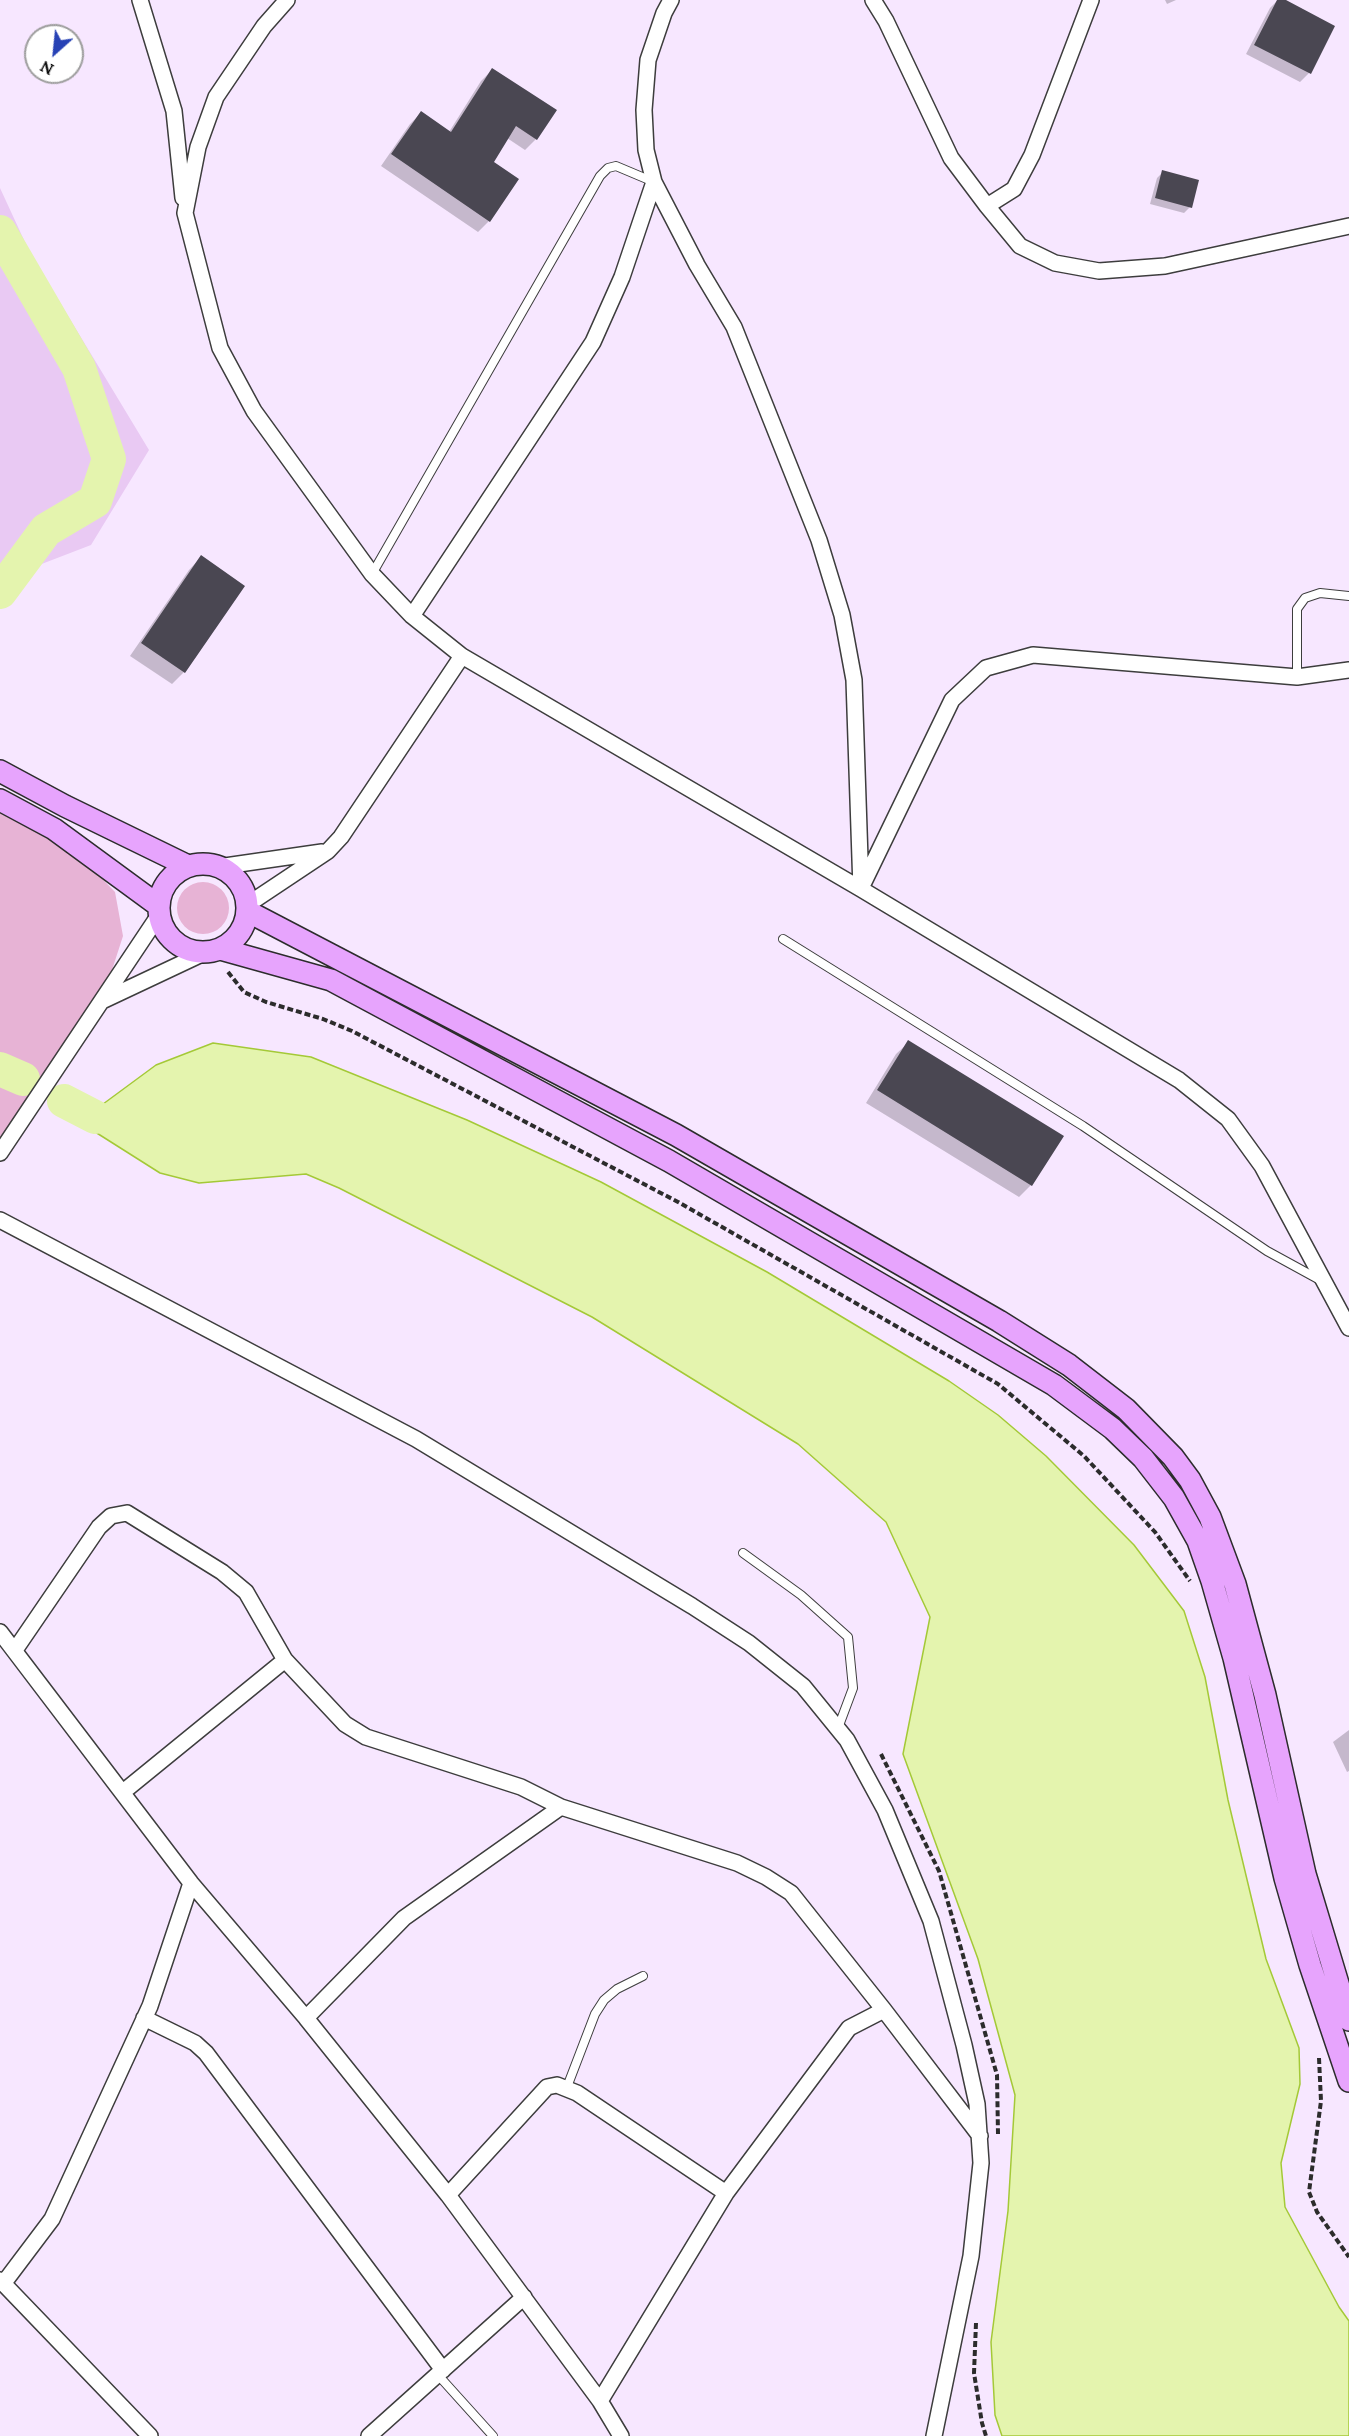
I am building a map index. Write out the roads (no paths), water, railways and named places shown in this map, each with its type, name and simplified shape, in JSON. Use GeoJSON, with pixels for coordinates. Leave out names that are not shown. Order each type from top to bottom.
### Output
{"type":"FeatureCollection","features":[{"type":"Feature","properties":{"kind":"street"},"geometry":{"type":"LineString","coordinates":[[140,0],[174,111],[185,213],[220,348],[254,411],[372,574],[412,616],[462,656],[861,889],[1179,1080],[1228,1119],[1262,1166],[1349,1328]]}},
{"type":"Feature","properties":{"kind":"street"},"geometry":{"type":"LineString","coordinates":[[185,213],[198,147],[216,97],[264,26],[287,0]]}},
{"type":"Feature","properties":{"kind":"street"},"geometry":{"type":"LineString","coordinates":[[671,0],[664,13],[648,60],[644,110],[646,150],[654,182],[697,265],[734,327],[819,540],[842,615],[855,680],[861,889]]}},
{"type":"Feature","properties":{"kind":"street"},"geometry":{"type":"LineString","coordinates":[[873,0],[886,21],[951,158],[1020,246],[1055,263],[1099,271],[1165,266],[1349,226]]}},
{"type":"Feature","properties":{"kind":"street"},"geometry":{"type":"LineString","coordinates":[[987,206],[1014,189],[1032,155],[1091,0]]}},
{"type":"Feature","properties":{"kind":"street"},"geometry":{"type":"LineString","coordinates":[[412,616],[592,342],[622,277],[654,182]]}},
{"type":"Feature","properties":{"kind":"street"},"geometry":{"type":"LineString","coordinates":[[861,889],[952,700],[986,668],[1033,655],[1297,677],[1349,670]]}},
{"type":"Feature","properties":{"kind":"street"},"geometry":{"type":"LineString","coordinates":[[247,908],[328,851],[341,837],[462,656]]}},
{"type":"Feature","properties":{"kind":"street"},"geometry":{"type":"LineString","coordinates":[[0,771],[65,806],[188,866]]}},
{"type":"Feature","properties":{"kind":"street"},"geometry":{"type":"LineString","coordinates":[[0,800],[54,828],[159,911],[164,928],[181,946],[193,951],[213,950],[331,980],[669,1161],[1054,1385],[1113,1429],[1143,1458],[1173,1498],[1198,1541],[1234,1658],[1285,1878],[1310,1965],[1349,2081]]}},
{"type":"Feature","properties":{"kind":"street"},"geometry":{"type":"LineString","coordinates":[[218,867],[328,851]]}},
{"type":"Feature","properties":{"kind":"street"},"geometry":{"type":"LineString","coordinates":[[0,1153],[159,911],[162,891],[170,879],[188,866],[208,864],[229,872],[238,881],[244,893],[247,908],[245,924],[230,943],[102,1001]]}},
{"type":"Feature","properties":{"kind":"street"},"geometry":{"type":"LineString","coordinates":[[247,908],[676,1135],[999,1321],[1068,1365],[1126,1409],[1173,1457],[1190,1480],[1210,1516],[1235,1584],[1265,1695],[1305,1874],[1349,2020]]}},
{"type":"Feature","properties":{"kind":"street"},"geometry":{"type":"LineString","coordinates":[[0,1220],[416,1439],[692,1606],[749,1643],[803,1686],[838,1728],[847,1740],[885,1810],[931,1921],[977,2104],[981,2163],[971,2256],[934,2436]]}},
{"type":"Feature","properties":{"kind":"street"},"geometry":{"type":"LineString","coordinates":[[15,1650],[99,1527],[111,1516],[127,1513],[222,1572],[246,1592],[285,1660],[345,1724],[366,1737],[521,1787],[561,1807],[737,1863],[766,1877],[791,1893],[884,2010],[980,2137]]}},
{"type":"Feature","properties":{"kind":"street"},"geometry":{"type":"LineString","coordinates":[[0,1632],[191,1883],[306,2018],[447,2195],[600,2401],[621,2436]]}},
{"type":"Feature","properties":{"kind":"street"},"geometry":{"type":"LineString","coordinates":[[123,1792],[285,1660]]}},
{"type":"Feature","properties":{"kind":"street"},"geometry":{"type":"LineString","coordinates":[[306,2018],[404,1918],[561,1807]]}},
{"type":"Feature","properties":{"kind":"street"},"geometry":{"type":"LineString","coordinates":[[150,2436],[2,2282],[52,2219],[144,2018],[191,1883]]}},
{"type":"Feature","properties":{"kind":"street"},"geometry":{"type":"LineString","coordinates":[[600,2401],[726,2193],[849,2028],[884,2010]]}},
{"type":"Feature","properties":{"kind":"street"},"geometry":{"type":"LineString","coordinates":[[144,2018],[195,2043],[206,2053],[441,2373]]}},
{"type":"Feature","properties":{"kind":"street"},"geometry":{"type":"LineString","coordinates":[[447,2195],[547,2087],[557,2085],[567,2087],[726,2193]]}},
{"type":"Feature","properties":{"kind":"street"},"geometry":{"type":"LineString","coordinates":[[369,2436],[524,2297]]}},
{"type":"Feature","properties":{"kind":"lane"},"geometry":{"type":"LineString","coordinates":[[372,574],[600,176],[608,168],[616,166],[654,182]]}},
{"type":"Feature","properties":{"kind":"lane"},"geometry":{"type":"LineString","coordinates":[[1297,677],[1297,609],[1305,598],[1320,593],[1349,596]]}},
{"type":"Feature","properties":{"kind":"lane"},"geometry":{"type":"LineString","coordinates":[[783,939],[1083,1126],[1267,1251],[1324,1282]]}},
{"type":"Feature","properties":{"kind":"lane"},"geometry":{"type":"LineString","coordinates":[[743,1553],[801,1595],[848,1637],[853,1688],[838,1728]]}},
{"type":"Feature","properties":{"kind":"lane"},"geometry":{"type":"LineString","coordinates":[[567,2087],[595,2014],[604,2000],[617,1989],[643,1976]]}},
{"type":"Feature","properties":{"kind":"lane"},"geometry":{"type":"LineString","coordinates":[[441,2373],[493,2436]]}},
{"type":"Feature","properties":{"kind":"waterway"},"geometry":{"type":"LineString","coordinates":[[0,232],[79,368],[109,459],[95,501],[46,530],[0,592]]}},
{"type":"Feature","properties":{"kind":"waterway"},"geometry":{"type":"LineString","coordinates":[[0,1069],[23,1079]]}},
{"type":"Feature","properties":{"kind":"waterway"},"geometry":{"type":"LineString","coordinates":[[64,1101],[95,1117]]}}]}
